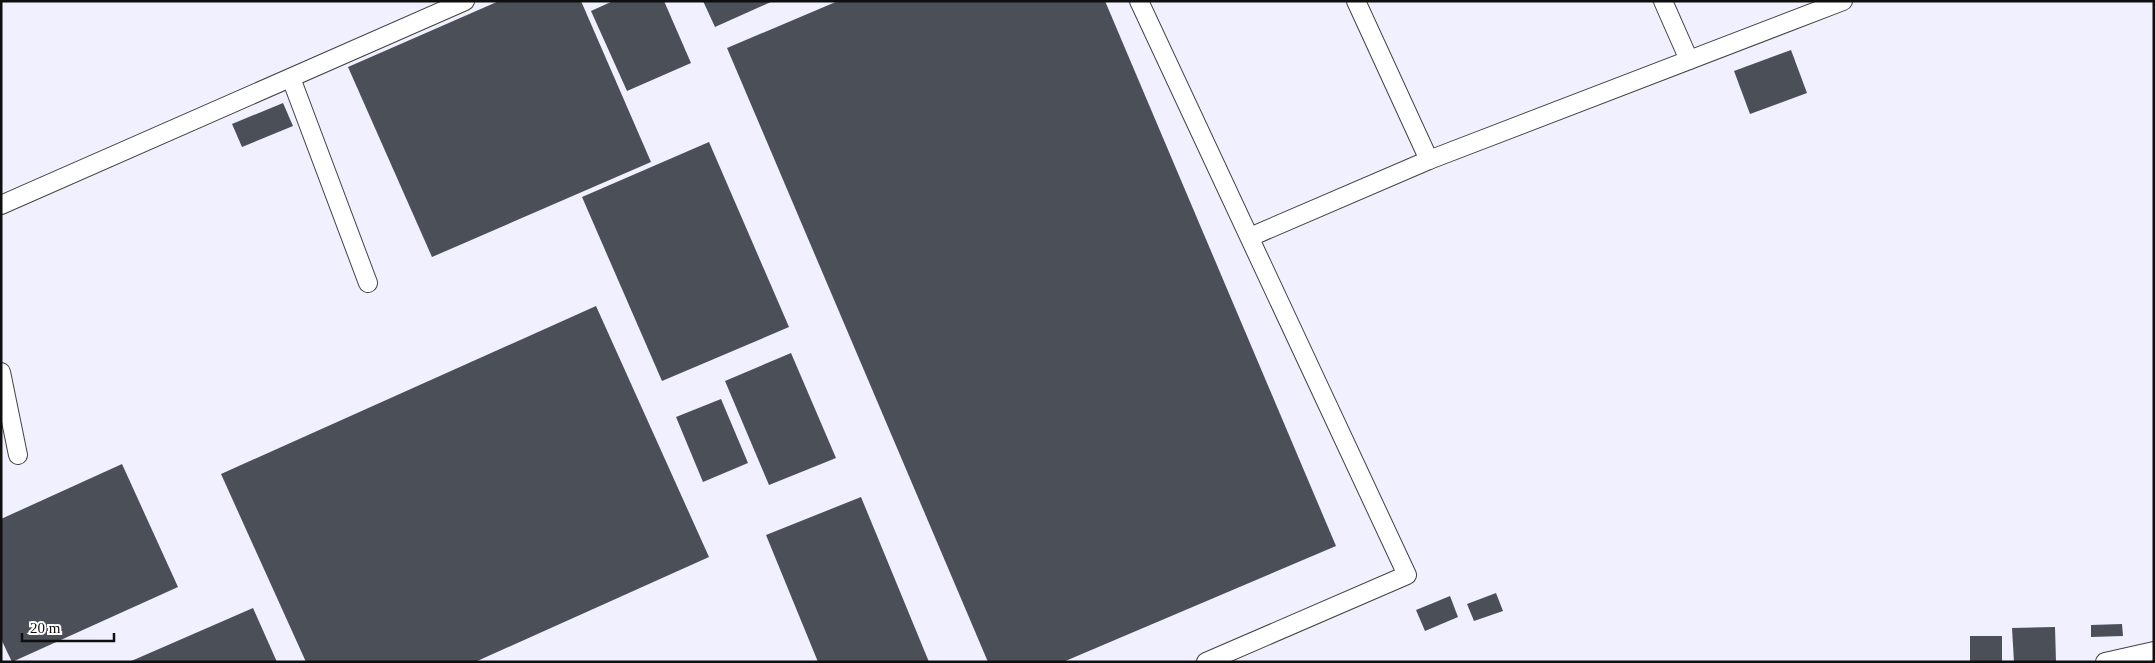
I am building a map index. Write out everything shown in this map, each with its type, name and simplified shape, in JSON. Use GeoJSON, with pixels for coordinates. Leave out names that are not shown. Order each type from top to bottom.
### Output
{"type":"FeatureCollection","features":[{"type":"Feature","properties":{"kind":"lane"},"geometry":{"type":"LineString","coordinates":[[1,205],[465,1]]}},
{"type":"Feature","properties":{"kind":"lane"},"geometry":{"type":"LineString","coordinates":[[1139,1],[1407,575],[1206,662]]}},
{"type":"Feature","properties":{"kind":"lane"},"geometry":{"type":"LineString","coordinates":[[1356,1],[1429,160]]}},
{"type":"Feature","properties":{"kind":"lane"},"geometry":{"type":"LineString","coordinates":[[1663,1],[1689,60]]}},
{"type":"Feature","properties":{"kind":"lane"},"geometry":{"type":"LineString","coordinates":[[1250,237],[1429,160],[1689,60],[1812,7],[1843,1]]}},
{"type":"Feature","properties":{"kind":"lane"},"geometry":{"type":"LineString","coordinates":[[291,78],[368,283]]}},
{"type":"Feature","properties":{"kind":"lane"},"geometry":{"type":"LineString","coordinates":[[1,372],[18,455]]}},
{"type":"Feature","properties":{"kind":"lane"},"geometry":{"type":"LineString","coordinates":[[2105,662],[2154,651]]}},
{"type":"Feature","properties":{"kind":"building"},"geometry":{"type":"Polygon","coordinates":[[[499,1],[581,1],[651,162],[432,257],[348,67],[499,1]]]}},
{"type":"Feature","properties":{"kind":"building"},"geometry":{"type":"Polygon","coordinates":[[[613,1],[664,1],[691,63],[627,91],[591,11],[613,1]]]}},
{"type":"Feature","properties":{"kind":"building"},"geometry":{"type":"Polygon","coordinates":[[[703,1],[773,1],[715,27],[703,1]]]}},
{"type":"Feature","properties":{"kind":"building"},"geometry":{"type":"Polygon","coordinates":[[[838,1],[1105,1],[1336,546],[1063,662],[988,662],[727,48],[838,1]]]}},
{"type":"Feature","properties":{"kind":"building"},"geometry":{"type":"Polygon","coordinates":[[[1791,50],[1807,93],[1750,114],[1734,71],[1791,50]]]}},
{"type":"Feature","properties":{"kind":"building"},"geometry":{"type":"Polygon","coordinates":[[[283,103],[293,126],[242,147],[232,124],[283,103]]]}},
{"type":"Feature","properties":{"kind":"building"},"geometry":{"type":"Polygon","coordinates":[[[709,142],[789,327],[662,381],[582,197],[709,142]]]}},
{"type":"Feature","properties":{"kind":"building"},"geometry":{"type":"Polygon","coordinates":[[[596,306],[709,557],[475,662],[306,662],[221,474],[596,306]]]}},
{"type":"Feature","properties":{"kind":"building"},"geometry":{"type":"Polygon","coordinates":[[[791,353],[836,458],[769,485],[725,381],[791,353]]]}},
{"type":"Feature","properties":{"kind":"building"},"geometry":{"type":"Polygon","coordinates":[[[721,399],[748,463],[703,482],[676,417],[721,399]]]}},
{"type":"Feature","properties":{"kind":"building"},"geometry":{"type":"Polygon","coordinates":[[[122,464],[178,587],[12,662],[1,639],[1,519],[122,464]]]}},
{"type":"Feature","properties":{"kind":"building"},"geometry":{"type":"Polygon","coordinates":[[[861,497],[929,662],[818,662],[766,535],[861,497]]]}},
{"type":"Feature","properties":{"kind":"building"},"geometry":{"type":"Polygon","coordinates":[[[1496,593],[1503,611],[1474,621],[1467,604],[1496,593]]]}},
{"type":"Feature","properties":{"kind":"building"},"geometry":{"type":"Polygon","coordinates":[[[1450,596],[1458,617],[1425,631],[1416,610],[1450,596]]]}},
{"type":"Feature","properties":{"kind":"building"},"geometry":{"type":"Polygon","coordinates":[[[253,608],[277,662],[129,662],[253,608]]]}},
{"type":"Feature","properties":{"kind":"building"},"geometry":{"type":"Polygon","coordinates":[[[2122,624],[2123,636],[2091,637],[2091,625],[2122,624]]]}},
{"type":"Feature","properties":{"kind":"building"},"geometry":{"type":"Polygon","coordinates":[[[2055,627],[2056,662],[2014,662],[2012,628],[2055,627]]]}},
{"type":"Feature","properties":{"kind":"building"},"geometry":{"type":"Polygon","coordinates":[[[1970,636],[2002,636],[2002,662],[1970,662],[1970,636]]]}}]}
